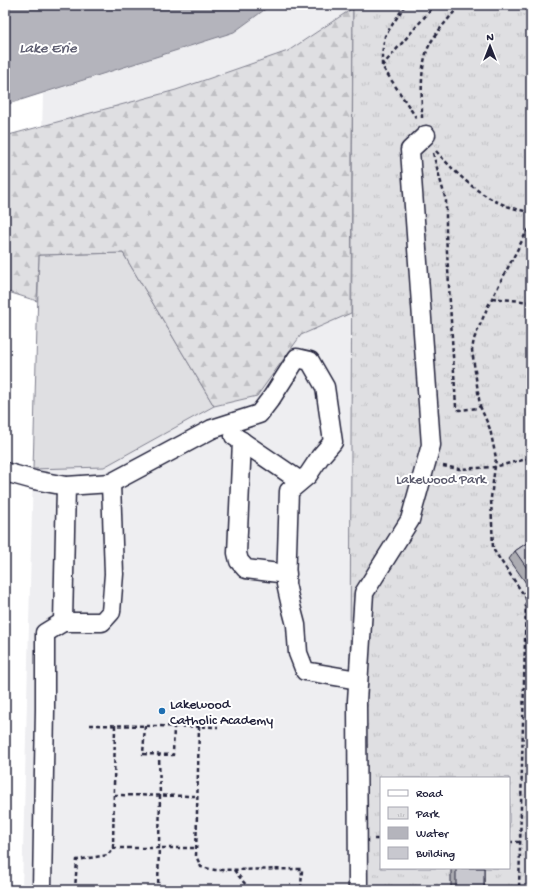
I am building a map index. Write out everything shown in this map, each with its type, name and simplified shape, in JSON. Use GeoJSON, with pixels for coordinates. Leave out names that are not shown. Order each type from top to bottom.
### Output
{"type":"FeatureCollection","features":[{"type":"Feature","properties":{"kind":"lane"},"geometry":{"type":"LineString","coordinates":[[358,890],[358,680],[364,593],[410,520],[431,445],[410,150],[426,135]]}},
{"type":"Feature","properties":{"kind":"lane"},"geometry":{"type":"LineString","coordinates":[[5,472],[34,480],[66,486],[111,483],[212,429],[259,414],[272,397],[297,358],[310,361],[325,387],[333,442],[320,457],[308,475],[289,490],[286,584],[296,625],[298,653],[305,671],[358,680]]}},
{"type":"Feature","properties":{"kind":"lane"},"geometry":{"type":"LineString","coordinates":[[220,426],[300,481]]}},
{"type":"Feature","properties":{"kind":"lane"},"geometry":{"type":"LineString","coordinates":[[242,441],[239,561],[246,569],[287,574]]}},
{"type":"Feature","properties":{"kind":"lane"},"geometry":{"type":"LineString","coordinates":[[42,890],[45,633],[63,622],[102,622],[112,612],[114,574],[111,483]]}},
{"type":"Feature","properties":{"kind":"lane"},"geometry":{"type":"LineString","coordinates":[[63,622],[66,486]]}},
{"type":"Feature","properties":{"kind":"path"},"geometry":{"type":"LineString","coordinates":[[405,5],[385,36],[382,66],[426,135],[452,170],[471,186],[494,201],[516,210],[531,212]]}},
{"type":"Feature","properties":{"kind":"path"},"geometry":{"type":"LineString","coordinates":[[382,66],[435,5]]}},
{"type":"Feature","properties":{"kind":"path"},"geometry":{"type":"LineString","coordinates":[[460,5],[431,43],[424,61],[422,83],[426,135],[446,201],[446,242],[456,407],[459,410],[478,408],[480,406]]}},
{"type":"Feature","properties":{"kind":"path"},"geometry":{"type":"LineString","coordinates":[[519,890],[526,598],[493,549],[491,498],[496,458],[490,430],[480,406],[472,350],[479,326],[492,298],[526,233],[531,227]]}},
{"type":"Feature","properties":{"kind":"path"},"geometry":{"type":"LineString","coordinates":[[492,298],[531,302]]}},
{"type":"Feature","properties":{"kind":"path"},"geometry":{"type":"LineString","coordinates":[[426,462],[459,468],[494,467],[531,458]]}},
{"type":"Feature","properties":{"kind":"path"},"geometry":{"type":"LineString","coordinates":[[90,725],[218,727]]}},
{"type":"Feature","properties":{"kind":"path"},"geometry":{"type":"LineString","coordinates":[[75,890],[77,860],[108,855],[113,848],[115,725]]}},
{"type":"Feature","properties":{"kind":"path"},"geometry":{"type":"LineString","coordinates":[[144,726],[143,754],[173,755],[174,726]]}},
{"type":"Feature","properties":{"kind":"path"},"geometry":{"type":"LineString","coordinates":[[199,726],[196,856],[200,867],[215,870],[302,869],[301,890]]}},
{"type":"Feature","properties":{"kind":"path"},"geometry":{"type":"LineString","coordinates":[[158,890],[160,796],[159,754]]}},
{"type":"Feature","properties":{"kind":"path"},"geometry":{"type":"LineString","coordinates":[[114,795],[197,796]]}},
{"type":"Feature","properties":{"kind":"path"},"geometry":{"type":"LineString","coordinates":[[510,842],[520,842]]}},
{"type":"Feature","properties":{"kind":"path"},"geometry":{"type":"LineString","coordinates":[[113,848],[196,848]]}},
{"type":"Feature","properties":{"kind":"path"},"geometry":{"type":"LineString","coordinates":[[234,870],[250,890]]}},
{"type":"Feature","properties":{"kind":"shaded area"},"geometry":{"type":"Polygon","coordinates":[[[271,5],[353,5],[349,890],[22,890],[43,94],[234,32],[271,5]]]}},
{"type":"Feature","properties":{"kind":"green space","name":"Lakewood Park"},"geometry":{"type":"Polygon","coordinates":[[[353,5],[531,5],[531,890],[349,890],[353,5]]]}},
{"type":"Feature","properties":{"kind":"green space"},"geometry":{"type":"Polygon","coordinates":[[[353,8],[351,313],[301,335],[257,396],[214,406],[123,253],[39,255],[37,301],[5,291],[5,136],[176,90],[288,51],[353,8]]]}},
{"type":"Feature","properties":{"kind":"green space"},"geometry":{"type":"Polygon","coordinates":[[[123,253],[214,406],[104,467],[33,469],[39,255],[123,253]]]}},
{"type":"Feature","properties":{"kind":"water","name":"Lake Erie"},"geometry":{"type":"Polygon","coordinates":[[[5,5],[271,5],[234,32],[5,105],[5,5]]]}},
{"type":"Feature","properties":{"kind":"building"},"geometry":{"type":"Polygon","coordinates":[[[531,540],[531,574],[515,551],[531,540]]]}},
{"type":"Feature","properties":{"kind":"building"},"geometry":{"type":"Polygon","coordinates":[[[456,869],[484,869],[484,889],[456,889],[456,869]]]}},
{"type":"Feature","properties":{"kind":"place","name":"Lakewood Catholic Academy"},"geometry":{"type":"Point","coordinates":[162,711]}}]}
